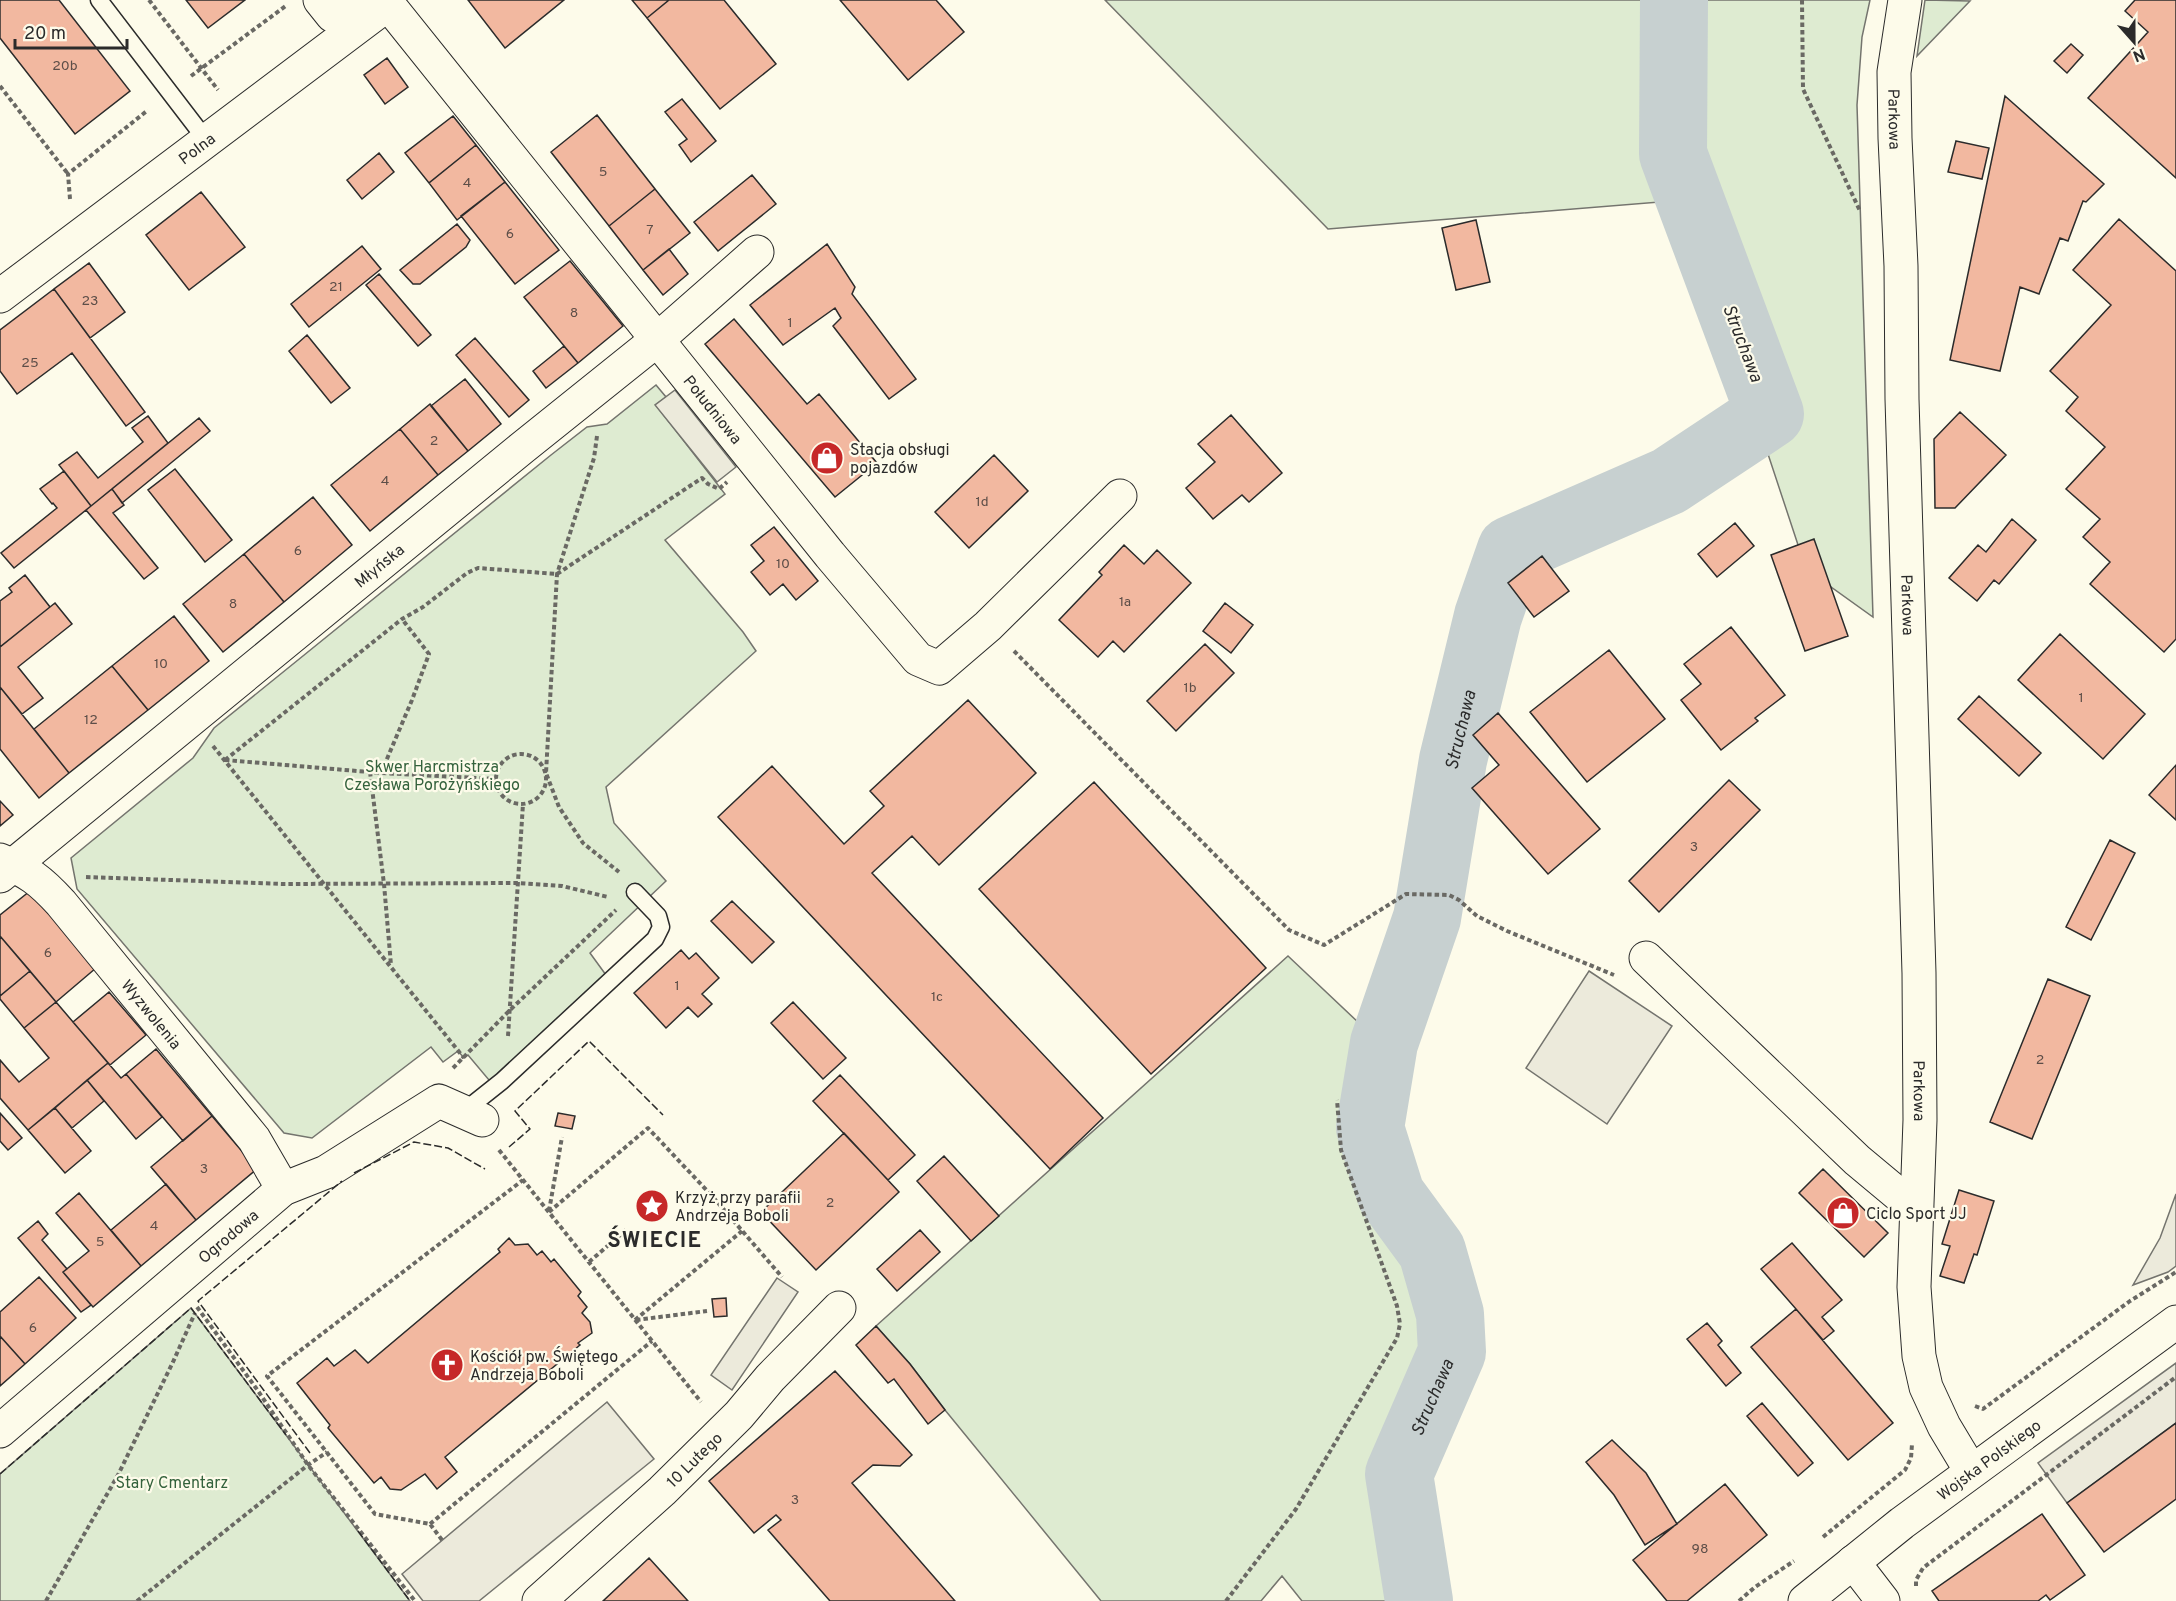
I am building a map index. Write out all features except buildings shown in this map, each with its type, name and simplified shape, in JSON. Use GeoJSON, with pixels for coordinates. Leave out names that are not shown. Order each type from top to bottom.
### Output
{"type":"FeatureCollection","features":[{"type":"Feature","properties":{"kind":"street","name":"Parkowa"},"geometry":{"type":"LineString","coordinates":[[1905,0],[1894,72],[1894,127],[1901,266],[1902,399],[1919,973],[1920,1120],[1914,1287],[1921,1371],[1932,1405],[1971,1471]]}},
{"type":"Feature","properties":{"kind":"street"},"geometry":{"type":"LineString","coordinates":[[305,2],[332,15],[390,2]]}},
{"type":"Feature","properties":{"kind":"street","name":"Polna"},"geometry":{"type":"LineString","coordinates":[[0,296],[390,2]]}},
{"type":"Feature","properties":{"kind":"street","name":"Południowa"},"geometry":{"type":"LineString","coordinates":[[390,2],[830,555],[918,659],[939,669],[988,626],[1120,496]]}},
{"type":"Feature","properties":{"kind":"street","name":"Młyńska"},"geometry":{"type":"LineString","coordinates":[[5,867],[658,339],[757,252]]}},
{"type":"Feature","properties":{"kind":"street","name":"Wyzwolenia"},"geometry":{"type":"LineString","coordinates":[[5,867],[40,881],[61,903],[254,1139],[283,1189]]}},
{"type":"Feature","properties":{"kind":"street"},"geometry":{"type":"LineString","coordinates":[[1646,958],[1857,1160],[1917,1210]]}},
{"type":"Feature","properties":{"kind":"street","name":"Ogrodowa"},"geometry":{"type":"LineString","coordinates":[[0,1431],[283,1189],[326,1172],[439,1101],[472,1116]]}},
{"type":"Feature","properties":{"kind":"street","name":"10 Lutego"},"geometry":{"type":"LineString","coordinates":[[539,1601],[662,1491],[724,1430],[770,1378],[839,1308]]}},
{"type":"Feature","properties":{"kind":"street","name":"Wojska Polskiego"},"geometry":{"type":"LineString","coordinates":[[1805,1601],[1971,1471],[2176,1322]]}},
{"type":"Feature","properties":{"kind":"street"},"geometry":{"type":"LineString","coordinates":[[1853,1562],[1883,1601]]}},
{"type":"Feature","properties":{"kind":"lane"},"geometry":{"type":"LineString","coordinates":[[99,0],[207,141]]}},
{"type":"Feature","properties":{"kind":"lane"},"geometry":{"type":"LineString","coordinates":[[472,1116],[502,1081],[655,939],[661,927],[658,916],[629,898]]}},
{"type":"Feature","properties":{"kind":"path"},"geometry":{"type":"LineString","coordinates":[[149,0],[238,117]]}},
{"type":"Feature","properties":{"kind":"path"},"geometry":{"type":"LineString","coordinates":[[1802,0],[1803,89],[1860,211]]}},
{"type":"Feature","properties":{"kind":"path"},"geometry":{"type":"LineString","coordinates":[[68,174],[201,68],[281,8],[305,2]]}},
{"type":"Feature","properties":{"kind":"path"},"geometry":{"type":"LineString","coordinates":[[0,87],[68,174],[71,207]]}},
{"type":"Feature","properties":{"kind":"path"},"geometry":{"type":"LineString","coordinates":[[449,1070],[640,888],[583,843],[559,807],[546,773],[540,762],[524,754],[513,755],[498,769],[496,779],[498,787],[507,800],[523,804],[538,798],[544,789],[546,773],[557,574],[594,458],[597,435]]}},
{"type":"Feature","properties":{"kind":"path"},"geometry":{"type":"LineString","coordinates":[[225,760],[402,619],[423,607],[467,573],[478,568],[557,574],[702,478],[719,489],[729,481]]}},
{"type":"Feature","properties":{"kind":"path"},"geometry":{"type":"LineString","coordinates":[[381,773],[429,654],[402,619]]}},
{"type":"Feature","properties":{"kind":"path"},"geometry":{"type":"LineString","coordinates":[[988,626],[1289,930],[1324,945],[1406,894],[1449,895],[1459,900],[1477,916],[1507,931],[1620,978]]}},
{"type":"Feature","properties":{"kind":"path"},"geometry":{"type":"LineString","coordinates":[[208,740],[464,1058]]}},
{"type":"Feature","properties":{"kind":"path"},"geometry":{"type":"LineString","coordinates":[[225,760],[381,773],[496,779]]}},
{"type":"Feature","properties":{"kind":"path"},"geometry":{"type":"LineString","coordinates":[[370,772],[392,967]]}},
{"type":"Feature","properties":{"kind":"path"},"geometry":{"type":"LineString","coordinates":[[502,1081],[506,1073],[523,804]]}},
{"type":"Feature","properties":{"kind":"path"},"geometry":{"type":"LineString","coordinates":[[76,876],[323,884],[519,883],[562,886],[629,898]]}},
{"type":"Feature","properties":{"kind":"path"},"geometry":{"type":"LineString","coordinates":[[1226,1601],[1296,1509],[1397,1338],[1400,1324],[1397,1306],[1341,1150],[1337,1100]]}},
{"type":"Feature","properties":{"kind":"path"},"geometry":{"type":"LineString","coordinates":[[472,1116],[724,1430]]}},
{"type":"Feature","properties":{"kind":"path"},"geometry":{"type":"LineString","coordinates":[[549,1212],[648,1128],[713,1197],[782,1276]]}},
{"type":"Feature","properties":{"kind":"path"},"geometry":{"type":"LineString","coordinates":[[549,1212],[562,1137]]}},
{"type":"Feature","properties":{"kind":"path"},"geometry":{"type":"LineString","coordinates":[[442,1540],[430,1524],[375,1514],[267,1376],[523,1180]]}},
{"type":"Feature","properties":{"kind":"path"},"geometry":{"type":"LineString","coordinates":[[589,1262],[626,1230]]}},
{"type":"Feature","properties":{"kind":"path"},"geometry":{"type":"LineString","coordinates":[[635,1320],[742,1231]]}},
{"type":"Feature","properties":{"kind":"path"},"geometry":{"type":"LineString","coordinates":[[1983,1409],[2130,1301],[2176,1272]]}},
{"type":"Feature","properties":{"kind":"path"},"geometry":{"type":"LineString","coordinates":[[191,1299],[256,1388],[308,1465],[414,1601]]}},
{"type":"Feature","properties":{"kind":"path"},"geometry":{"type":"LineString","coordinates":[[46,1601],[118,1475],[197,1307]]}},
{"type":"Feature","properties":{"kind":"path"},"geometry":{"type":"LineString","coordinates":[[635,1320],[707,1311]]}},
{"type":"Feature","properties":{"kind":"path"},"geometry":{"type":"LineString","coordinates":[[430,1524],[652,1341]]}},
{"type":"Feature","properties":{"kind":"path"},"geometry":{"type":"LineString","coordinates":[[1916,1592],[1916,1580],[1923,1568],[2176,1377]]}},
{"type":"Feature","properties":{"kind":"path"},"geometry":{"type":"LineString","coordinates":[[1822,1538],[1905,1470],[1911,1458],[1911,1435]]}},
{"type":"Feature","properties":{"kind":"path"},"geometry":{"type":"LineString","coordinates":[[137,1601],[327,1452]]}},
{"type":"Feature","properties":{"kind":"path"},"geometry":{"type":"LineString","coordinates":[[1739,1601],[1755,1587],[1795,1560]]}},
{"type":"Feature","properties":{"kind":"green space"},"geometry":{"type":"Polygon","coordinates":[[[1105,0],[1870,0],[1862,37],[1857,105],[1873,617],[1806,569],[1684,200],[1328,229],[1105,0]]]}},
{"type":"Feature","properties":{"kind":"green space"},"geometry":{"type":"Polygon","coordinates":[[[1925,0],[1970,1],[1917,56],[1925,0]]]}},
{"type":"Feature","properties":{"kind":"green space","name":"Skwer Harcmistrza Czesława Porożyńskiego"},"geometry":{"type":"Polygon","coordinates":[[[656,385],[666,397],[656,405],[725,494],[665,540],[743,632],[756,651],[606,787],[614,823],[666,881],[590,953],[606,975],[494,1086],[468,1055],[464,1058],[458,1051],[443,1062],[431,1047],[312,1138],[284,1133],[77,889],[71,858],[193,758],[214,728],[551,455],[587,427],[607,424],[656,385]]]}},
{"type":"Feature","properties":{"kind":"green space"},"geometry":{"type":"Polygon","coordinates":[[[1288,956],[1360,1024],[1357,1135],[1427,1334],[1381,1470],[1397,1601],[1302,1601],[1282,1576],[1261,1601],[1101,1601],[910,1364],[876,1326],[1288,956]]]}},
{"type":"Feature","properties":{"kind":"green space","name":"Stary Cmentarz"},"geometry":{"type":"Polygon","coordinates":[[[191,1308],[410,1601],[0,1601],[0,1474],[191,1308]]]}},
{"type":"Feature","properties":{"kind":"shaded area"},"geometry":{"type":"Polygon","coordinates":[[[675,390],[736,467],[717,482],[655,405],[675,390]]]}},
{"type":"Feature","properties":{"kind":"shaded area"},"geometry":{"type":"Polygon","coordinates":[[[1589,971],[1672,1026],[1607,1124],[1526,1068],[1589,971]]]}},
{"type":"Feature","properties":{"kind":"shaded area"},"geometry":{"type":"Polygon","coordinates":[[[2176,1194],[2176,1266],[2168,1272],[2133,1285],[2160,1238],[2176,1194]]]}},
{"type":"Feature","properties":{"kind":"shaded area"},"geometry":{"type":"Polygon","coordinates":[[[777,1278],[798,1292],[732,1390],[711,1375],[777,1278]]]}},
{"type":"Feature","properties":{"kind":"shaded area"},"geometry":{"type":"Polygon","coordinates":[[[2176,1363],[2176,1423],[2067,1503],[2038,1463],[2176,1363]]]}},
{"type":"Feature","properties":{"kind":"shaded area"},"geometry":{"type":"Polygon","coordinates":[[[607,1402],[654,1459],[479,1601],[423,1601],[402,1574],[607,1402]]]}},
{"type":"Feature","properties":{"kind":"waterway","name":"Struchawa"},"geometry":{"type":"LineString","coordinates":[[1419,1601],[1399,1474],[1452,1352],[1450,1314],[1432,1251],[1391,1195],[1370,1128],[1384,1043],[1427,918],[1453,760],[1488,616],[1511,550],[1669,481],[1770,414],[1673,154],[1674,0]]}},
{"type":"Feature","properties":{"kind":"fence"},"geometry":{"type":"LineString","coordinates":[[509,1147],[530,1129],[515,1111],[589,1041],[663,1115]]}},
{"type":"Feature","properties":{"kind":"fence"},"geometry":{"type":"LineString","coordinates":[[354,1173],[414,1142],[448,1148],[485,1169]]}},
{"type":"Feature","properties":{"kind":"fence"},"geometry":{"type":"LineString","coordinates":[[310,1453],[198,1301],[342,1181]]}},
{"type":"Feature","properties":{"kind":"fence"},"geometry":{"type":"LineString","coordinates":[[0,1474],[191,1308],[286,1435]]}},
{"type":"Feature","properties":{"kind":"fence"},"geometry":{"type":"LineString","coordinates":[[358,1531],[410,1601]]}},
{"type":"Feature","properties":{"kind":"place","name":"Stacja obsługi pojazdów"},"geometry":{"type":"Point","coordinates":[827,458]}},
{"type":"Feature","properties":{"kind":"place","name":"Krzyż przy parafii Andrzeja Boboli"},"geometry":{"type":"Point","coordinates":[652,1206]}},
{"type":"Feature","properties":{"kind":"place","name":"Ciclo Sport JJ"},"geometry":{"type":"Point","coordinates":[1843,1213]}},
{"type":"Feature","properties":{"kind":"place","name":"Kościół pw. Świętego Andrzeja Boboli"},"geometry":{"type":"Point","coordinates":[447,1365]}},
{"type":"Feature","properties":{"kind":"district","name":"ŚWIECIE"},"geometry":{"type":"Point","coordinates":[655,1239]}}]}
